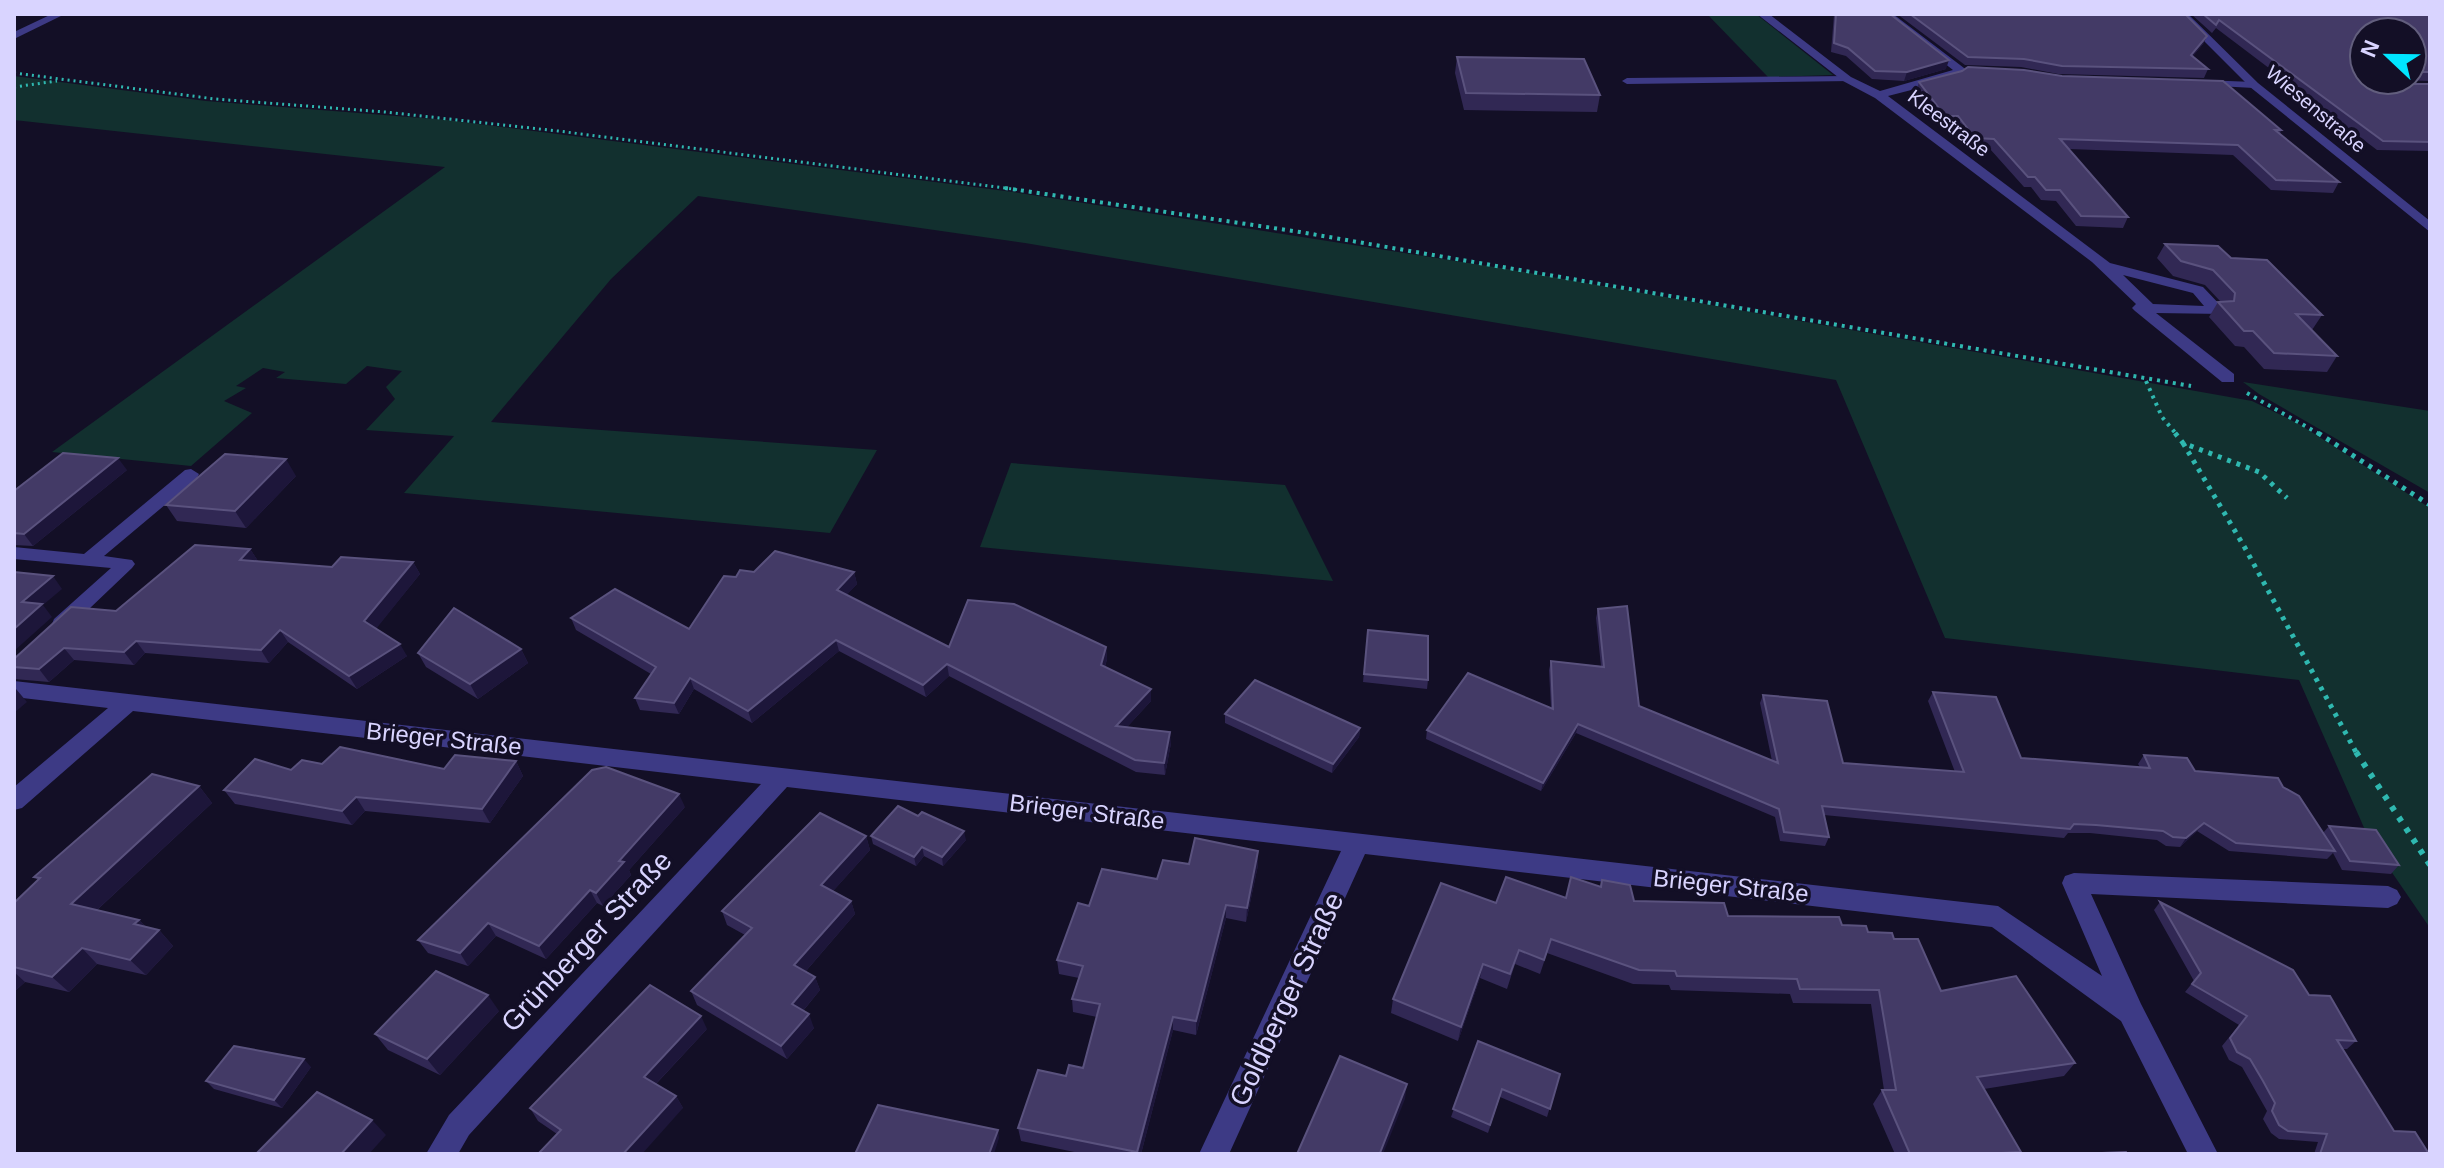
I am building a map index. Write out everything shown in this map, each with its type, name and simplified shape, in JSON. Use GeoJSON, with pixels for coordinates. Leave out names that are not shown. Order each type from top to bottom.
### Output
{"type":"FeatureCollection","features":[{"type":"Feature","properties":{"kind":"street"},"geometry":{"type":"LineString","coordinates":[[14,36],[60,14]]}},
{"type":"Feature","properties":{"kind":"street"},"geometry":{"type":"LineString","coordinates":[[1762,14],[1847,79],[1879,95]]}},
{"type":"Feature","properties":{"kind":"street"},"geometry":{"type":"LineString","coordinates":[[1886,14],[1960,70]]}},
{"type":"Feature","properties":{"kind":"street","name":"Wiesenstraße"},"geometry":{"type":"LineString","coordinates":[[2182,14],[2254,85],[2430,228]]}},
{"type":"Feature","properties":{"kind":"street","name":"Kleestraße"},"geometry":{"type":"LineString","coordinates":[[1879,95],[1954,76],[1960,70]]}},
{"type":"Feature","properties":{"kind":"street","name":"Kleestraße"},"geometry":{"type":"LineString","coordinates":[[1879,95],[2097,259],[2098,264],[2149,308]]}},
{"type":"Feature","properties":{"kind":"street","name":"Kleestraße"},"geometry":{"type":"LineString","coordinates":[[2098,264],[2198,290],[2218,311],[2140,308],[2228,378]]}},
{"type":"Feature","properties":{"kind":"street","name":"Brieger Straße"},"geometry":{"type":"LineString","coordinates":[[14,689],[1998,917],[2131,1012]]}},
{"type":"Feature","properties":{"kind":"street"},"geometry":{"type":"LineString","coordinates":[[14,801],[128,703]]}},
{"type":"Feature","properties":{"kind":"street","name":"Grünberger Straße"},"geometry":{"type":"LineString","coordinates":[[441,1154],[459,1125],[782,777]]}},
{"type":"Feature","properties":{"kind":"street","name":"Goldberger Straße"},"geometry":{"type":"LineString","coordinates":[[1214,1154],[1357,844]]}},
{"type":"Feature","properties":{"kind":"street","name":"Brieger Straße"},"geometry":{"type":"LineString","coordinates":[[2203,1154],[2131,1012],[2074,883],[2388,897]]}},
{"type":"Feature","properties":{"kind":"lane"},"geometry":{"type":"LineString","coordinates":[[1960,70],[1976,71]]}},
{"type":"Feature","properties":{"kind":"lane"},"geometry":{"type":"LineString","coordinates":[[1627,81],[1847,79]]}},
{"type":"Feature","properties":{"kind":"lane"},"geometry":{"type":"LineString","coordinates":[[2196,83],[2254,85]]}},
{"type":"Feature","properties":{"kind":"lane"},"geometry":{"type":"LineString","coordinates":[[87,561],[191,474]]}},
{"type":"Feature","properties":{"kind":"lane"},"geometry":{"type":"LineString","coordinates":[[14,553],[126,564],[48,635]]}},
{"type":"Feature","properties":{"kind":"path"},"geometry":{"type":"LineString","coordinates":[[14,73],[215,99],[543,129],[1029,191],[1379,245],[2146,380],[2202,387]]}},
{"type":"Feature","properties":{"kind":"path"},"geometry":{"type":"LineString","coordinates":[[14,87],[62,81]]}},
{"type":"Feature","properties":{"kind":"path"},"geometry":{"type":"LineString","coordinates":[[2228,378],[2430,505]]}},
{"type":"Feature","properties":{"kind":"path"},"geometry":{"type":"LineString","coordinates":[[2146,380],[2162,417],[2217,495],[2318,687],[2407,834],[2430,865]]}},
{"type":"Feature","properties":{"kind":"path"},"geometry":{"type":"LineString","coordinates":[[2183,443],[2259,472],[2287,498]]}},
{"type":"Feature","properties":{"kind":"green space"},"geometry":{"type":"Polygon","coordinates":[[[1707,14],[1756,14],[1833,75],[1768,77],[1707,14]]]}},
{"type":"Feature","properties":{"kind":"green space"},"geometry":{"type":"Polygon","coordinates":[[[14,76],[206,101],[447,120],[1013,192],[1507,269],[2252,401],[2299,424],[2430,508],[2430,928],[2369,839],[2299,680],[1945,638],[1836,380],[1025,243],[698,196],[611,279],[491,422],[877,450],[830,533],[404,493],[454,436],[366,430],[395,399],[386,387],[402,371],[367,366],[346,384],[276,378],[285,372],[263,368],[236,386],[246,388],[224,401],[252,413],[191,466],[52,452],[445,167],[14,120],[14,76]]]}},
{"type":"Feature","properties":{"kind":"green space"},"geometry":{"type":"Polygon","coordinates":[[[2243,382],[2430,411],[2430,493],[2259,394],[2243,382]]]}},
{"type":"Feature","properties":{"kind":"green space"},"geometry":{"type":"Polygon","coordinates":[[[1011,463],[1285,485],[1333,581],[980,547],[1011,463]]]}},
{"type":"Feature","properties":{"kind":"building"},"geometry":{"type":"Polygon","coordinates":[[[1836,14],[1890,14],[1949,60],[1907,72],[1875,71],[1848,48],[1834,43],[1836,14]]]}},
{"type":"Feature","properties":{"kind":"building"},"geometry":{"type":"Polygon","coordinates":[[[1910,14],[2185,14],[2207,36],[2191,55],[2208,69],[2062,66],[2024,59],[1968,57],[1910,14]]]}},
{"type":"Feature","properties":{"kind":"building"},"geometry":{"type":"Polygon","coordinates":[[[2203,14],[2430,14],[2430,72],[2428,16],[2348,16],[2348,96],[2428,96],[2430,84],[2430,142],[2383,141],[2219,20],[2216,25],[2203,14]]]}},
{"type":"Feature","properties":{"kind":"building"},"geometry":{"type":"Polygon","coordinates":[[[1457,57],[1584,59],[1600,95],[1466,93],[1457,57]]]}},
{"type":"Feature","properties":{"kind":"building"},"geometry":{"type":"Polygon","coordinates":[[[1968,67],[2062,76],[2223,81],[2281,130],[2275,130],[2339,182],[2276,180],[2238,145],[2060,139],[2128,217],[2081,216],[2060,190],[2046,190],[2035,177],[2028,177],[1994,139],[1975,138],[1958,116],[1945,116],[1919,82],[1968,67]]]}},
{"type":"Feature","properties":{"kind":"building"},"geometry":{"type":"Polygon","coordinates":[[[2165,244],[2218,246],[2231,258],[2267,260],[2322,315],[2296,314],[2337,356],[2274,353],[2253,331],[2244,331],[2218,302],[2234,301],[2235,293],[2213,270],[2181,261],[2165,244]]]}},
{"type":"Feature","properties":{"kind":"building"},"geometry":{"type":"Polygon","coordinates":[[[63,453],[118,458],[24,534],[14,533],[14,491],[63,453]]]}},
{"type":"Feature","properties":{"kind":"building"},"geometry":{"type":"Polygon","coordinates":[[[225,454],[286,459],[235,511],[166,505],[225,454]]]}},
{"type":"Feature","properties":{"kind":"building"},"geometry":{"type":"Polygon","coordinates":[[[195,545],[250,549],[240,560],[332,567],[341,557],[413,562],[364,621],[400,644],[349,676],[280,630],[261,650],[136,641],[124,652],[64,648],[39,669],[14,667],[14,659],[71,607],[116,611],[195,545]]]}},
{"type":"Feature","properties":{"kind":"building"},"geometry":{"type":"Polygon","coordinates":[[[775,551],[854,572],[837,590],[949,647],[968,600],[1014,604],[1106,647],[1101,665],[1151,689],[1116,726],[1170,732],[1164,763],[1135,760],[947,664],[923,685],[836,640],[748,711],[690,678],[674,703],[635,698],[656,667],[571,618],[615,589],[689,629],[724,576],[736,577],[740,570],[754,572],[775,551]]]}},
{"type":"Feature","properties":{"kind":"building"},"geometry":{"type":"Polygon","coordinates":[[[14,572],[53,576],[22,602],[42,604],[14,629],[14,572]]]}},
{"type":"Feature","properties":{"kind":"building"},"geometry":{"type":"Polygon","coordinates":[[[1627,606],[1639,706],[1778,763],[1763,695],[1827,701],[1843,763],[1964,772],[1933,692],[1996,697],[2021,758],[2150,768],[2144,755],[2187,758],[2195,771],[2278,778],[2283,787],[2299,796],[2335,851],[2236,843],[2204,823],[2186,838],[2173,837],[2163,831],[2096,825],[2074,824],[2070,829],[1822,806],[1829,837],[1784,832],[1779,809],[1578,724],[1543,783],[1427,730],[1468,673],[1553,709],[1551,661],[1604,667],[1598,609],[1627,606]]]}},
{"type":"Feature","properties":{"kind":"building"},"geometry":{"type":"Polygon","coordinates":[[[454,608],[521,649],[470,684],[418,653],[454,608]]]}},
{"type":"Feature","properties":{"kind":"building"},"geometry":{"type":"Polygon","coordinates":[[[1368,630],[1428,636],[1428,680],[1364,674],[1368,630]]]}},
{"type":"Feature","properties":{"kind":"building"},"geometry":{"type":"Polygon","coordinates":[[[1255,680],[1360,728],[1333,764],[1225,714],[1255,680]]]}},
{"type":"Feature","properties":{"kind":"building"},"geometry":{"type":"Polygon","coordinates":[[[340,747],[444,769],[455,755],[516,761],[482,809],[356,797],[342,811],[224,790],[255,759],[291,770],[302,760],[322,764],[340,747]]]}},
{"type":"Feature","properties":{"kind":"building"},"geometry":{"type":"Polygon","coordinates":[[[606,767],[679,794],[619,861],[624,862],[596,893],[590,890],[539,946],[488,923],[460,953],[418,940],[592,770],[606,767]]]}},
{"type":"Feature","properties":{"kind":"building"},"geometry":{"type":"Polygon","coordinates":[[[152,774],[199,786],[71,904],[139,920],[134,924],[159,930],[130,960],[82,948],[52,977],[14,967],[14,903],[40,878],[34,877],[152,774]]]}},
{"type":"Feature","properties":{"kind":"building"},"geometry":{"type":"Polygon","coordinates":[[[898,806],[918,816],[922,812],[964,831],[942,857],[922,847],[914,857],[871,836],[898,806]]]}},
{"type":"Feature","properties":{"kind":"building"},"geometry":{"type":"Polygon","coordinates":[[[820,813],[866,836],[821,885],[851,901],[794,965],[815,977],[792,1004],[809,1014],[781,1046],[691,991],[752,928],[722,911],[820,813]]]}},
{"type":"Feature","properties":{"kind":"building"},"geometry":{"type":"Polygon","coordinates":[[[2329,826],[2376,830],[2399,865],[2350,861],[2329,826]]]}},
{"type":"Feature","properties":{"kind":"building"},"geometry":{"type":"Polygon","coordinates":[[[1195,838],[1258,851],[1247,908],[1226,905],[1196,1021],[1173,1017],[1137,1152],[1018,1128],[1038,1070],[1066,1076],[1069,1065],[1083,1068],[1100,1004],[1072,999],[1083,966],[1057,960],[1078,903],[1089,906],[1102,869],[1157,879],[1163,860],[1189,864],[1195,838]]]}},
{"type":"Feature","properties":{"kind":"building"},"geometry":{"type":"Polygon","coordinates":[[[1506,877],[1566,898],[1571,877],[1601,887],[1602,880],[1630,885],[1634,901],[1724,903],[1728,916],[1839,917],[1842,925],[1866,926],[1868,932],[1892,933],[1894,939],[1918,939],[1941,991],[2016,976],[2075,1063],[1977,1077],[2021,1152],[1910,1154],[1882,1090],[1896,1090],[1879,990],[1800,989],[1797,979],[1677,976],[1675,971],[1639,970],[1551,939],[1544,960],[1519,950],[1510,974],[1483,964],[1461,1027],[1393,999],[1441,883],[1496,903],[1506,877]]]}},
{"type":"Feature","properties":{"kind":"building"},"geometry":{"type":"Polygon","coordinates":[[[2160,902],[2293,970],[2309,995],[2330,996],[2356,1041],[2337,1040],[2394,1131],[2415,1132],[2429,1154],[2320,1154],[2327,1134],[2288,1131],[2279,1125],[2272,1111],[2275,1103],[2263,1081],[2250,1059],[2237,1052],[2230,1038],[2247,1016],[2192,984],[2201,973],[2160,902]]]}},
{"type":"Feature","properties":{"kind":"building"},"geometry":{"type":"Polygon","coordinates":[[[436,971],[488,995],[427,1059],[375,1034],[436,971]]]}},
{"type":"Feature","properties":{"kind":"building"},"geometry":{"type":"Polygon","coordinates":[[[650,985],[701,1016],[644,1077],[676,1096],[623,1154],[538,1154],[561,1130],[530,1108],[650,985]]]}},
{"type":"Feature","properties":{"kind":"building"},"geometry":{"type":"Polygon","coordinates":[[[1478,1041],[1560,1074],[1550,1109],[1502,1089],[1490,1125],[1453,1109],[1478,1041]]]}},
{"type":"Feature","properties":{"kind":"building"},"geometry":{"type":"Polygon","coordinates":[[[234,1046],[304,1059],[274,1100],[206,1081],[234,1046]]]}},
{"type":"Feature","properties":{"kind":"building"},"geometry":{"type":"Polygon","coordinates":[[[1340,1056],[1407,1084],[1381,1154],[1297,1154],[1340,1056]]]}},
{"type":"Feature","properties":{"kind":"building"},"geometry":{"type":"Polygon","coordinates":[[[317,1092],[372,1120],[341,1154],[256,1154],[317,1092]]]}},
{"type":"Feature","properties":{"kind":"building"},"geometry":{"type":"Polygon","coordinates":[[[878,1105],[998,1130],[989,1154],[855,1154],[878,1105]]]}},
{"type":"Feature","properties":{"kind":"building"},"geometry":{"type":"Polygon","coordinates":[[[2126,1152],[2127,1154],[2077,1154],[2126,1152]]]}}]}
